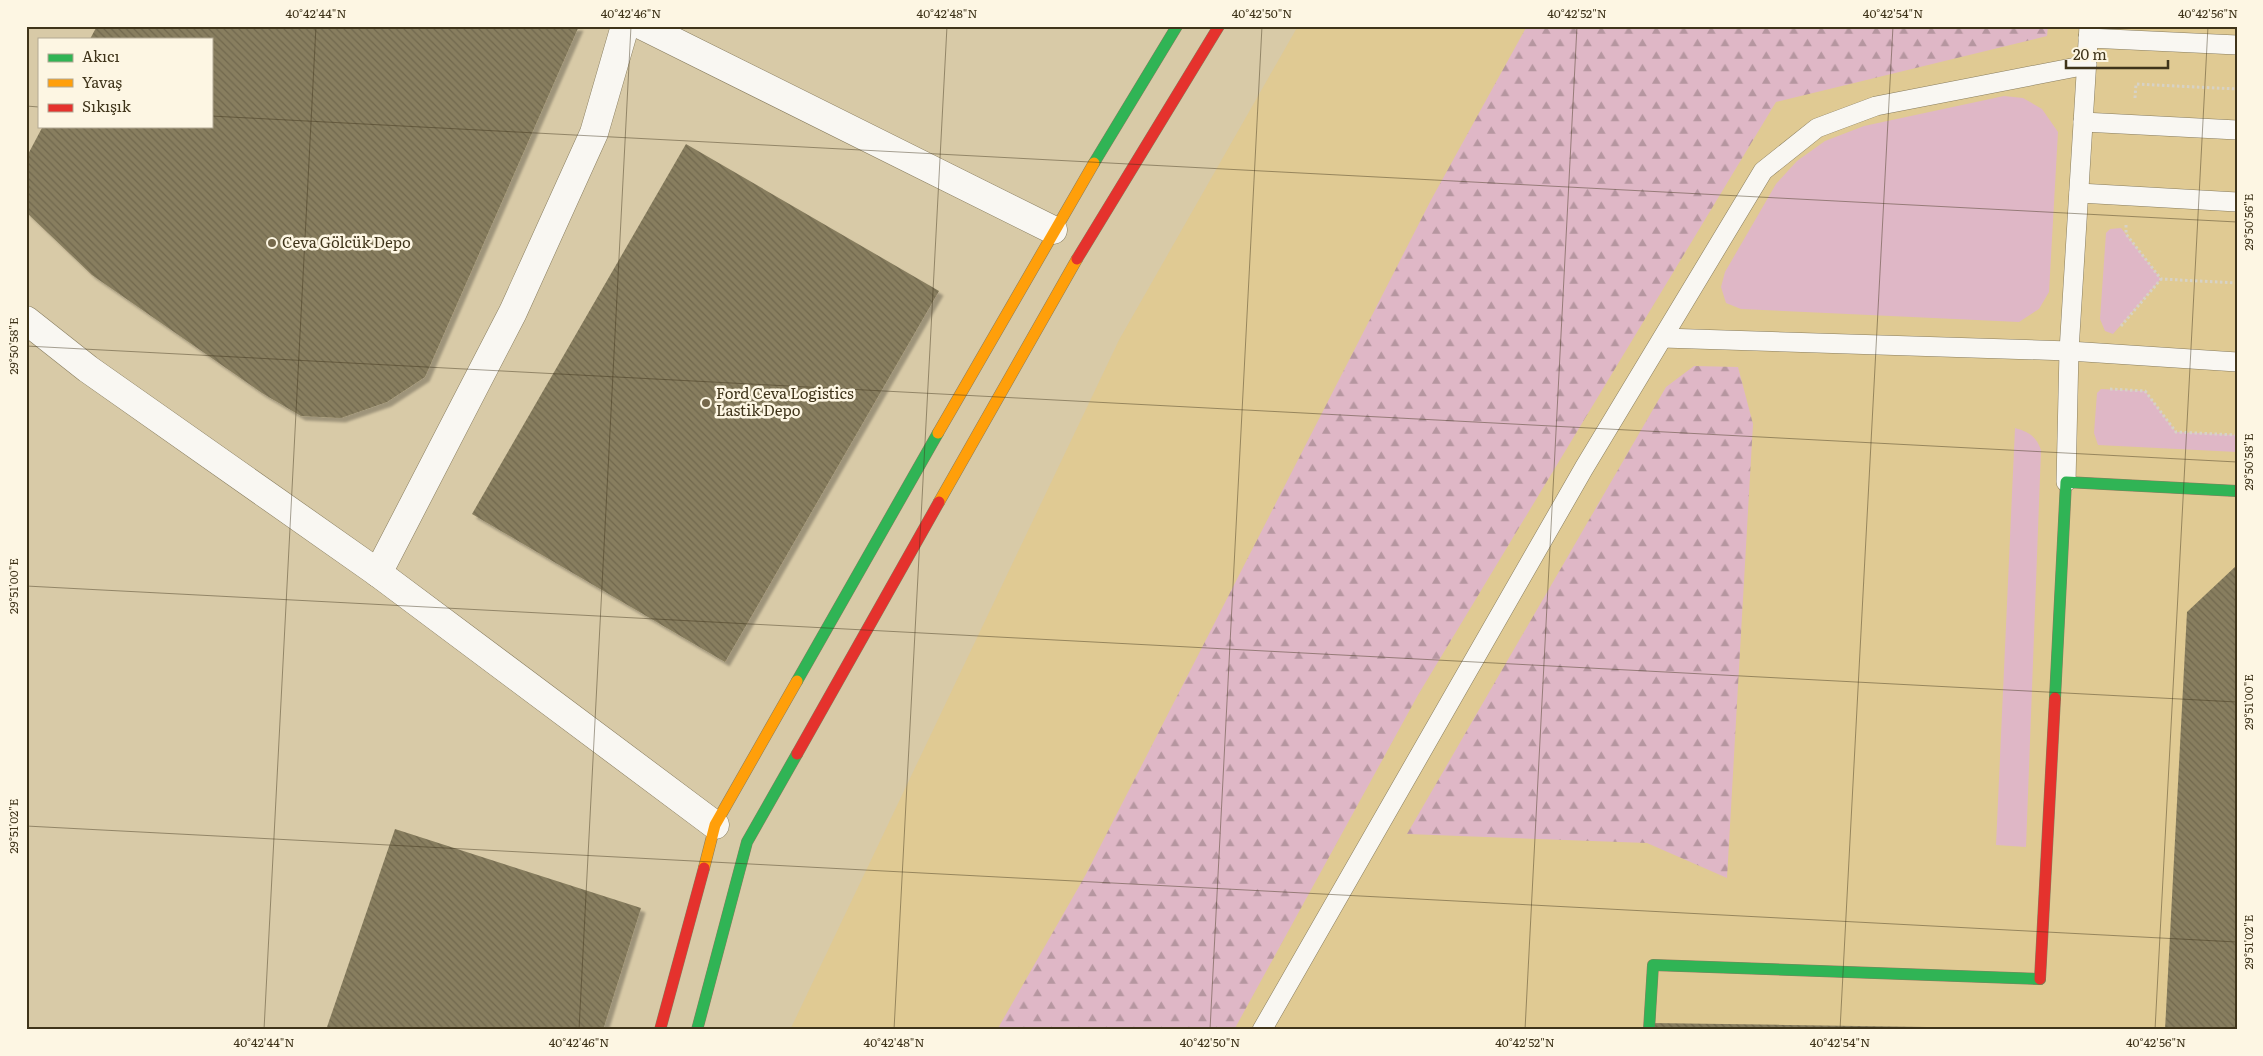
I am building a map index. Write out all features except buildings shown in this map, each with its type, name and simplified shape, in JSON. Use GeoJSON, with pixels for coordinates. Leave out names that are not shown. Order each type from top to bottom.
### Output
{"type":"FeatureCollection","features":[{"type":"Feature","properties":{"kind":"main road"},"geometry":{"type":"LineString","coordinates":[[660,1030],[715,825],[1054,230],[1177,26]]}},
{"type":"Feature","properties":{"kind":"main road"},"geometry":{"type":"LineString","coordinates":[[697,1030],[747,842],[1084,247],[1219,26]]}},
{"type":"Feature","properties":{"kind":"main road"},"geometry":{"type":"LineString","coordinates":[[1649,1030],[1653,965],[2042,979],[2066,482],[2237,491]]}},
{"type":"Feature","properties":{"kind":"street"},"geometry":{"type":"LineString","coordinates":[[378,573],[513,312],[594,133],[625,26]]}},
{"type":"Feature","properties":{"kind":"street"},"geometry":{"type":"LineString","coordinates":[[643,26],[1054,230]]}},
{"type":"Feature","properties":{"kind":"street"},"geometry":{"type":"LineString","coordinates":[[26,320],[88,369],[378,573],[715,825]]}},
{"type":"Feature","properties":{"kind":"lane"},"geometry":{"type":"LineString","coordinates":[[2066,482],[2069,352],[2088,32],[2237,44]]}},
{"type":"Feature","properties":{"kind":"lane"},"geometry":{"type":"LineString","coordinates":[[1262,1030],[1584,468],[1763,171],[1817,128],[1876,106],[2086,65]]}},
{"type":"Feature","properties":{"kind":"lane"},"geometry":{"type":"LineString","coordinates":[[2083,122],[2237,130]]}},
{"type":"Feature","properties":{"kind":"lane"},"geometry":{"type":"LineString","coordinates":[[2079,194],[2237,202]]}},
{"type":"Feature","properties":{"kind":"lane"},"geometry":{"type":"LineString","coordinates":[[1663,338],[2069,352],[2237,362]]}},
{"type":"Feature","properties":{"kind":"path"},"geometry":{"type":"LineString","coordinates":[[2136,84],[2237,89]]}},
{"type":"Feature","properties":{"kind":"path"},"geometry":{"type":"LineString","coordinates":[[2126,225],[2126,234],[2161,279],[2237,283]]}},
{"type":"Feature","properties":{"kind":"path"},"geometry":{"type":"LineString","coordinates":[[2117,330],[2161,279]]}},
{"type":"Feature","properties":{"kind":"path"},"geometry":{"type":"LineString","coordinates":[[2110,389],[2145,391],[2176,432],[2237,435]]}},
{"type":"Feature","properties":{"kind":"shaded area"},"geometry":{"type":"Polygon","coordinates":[[[1298,26],[2237,26],[2237,1030],[790,1030],[1119,340],[1298,26]]]}},
{"type":"Feature","properties":{"kind":"green space"},"geometry":{"type":"Polygon","coordinates":[[[1527,26],[2048,26],[2047,36],[1776,102],[1418,695],[1234,1030],[997,1030],[1085,876],[1431,200],[1527,26]]]}},
{"type":"Feature","properties":{"kind":"green space"},"geometry":{"type":"Polygon","coordinates":[[[2004,96],[2023,98],[2042,109],[2058,132],[2049,292],[2039,309],[2019,322],[1741,309],[1726,303],[1721,287],[1725,272],[1776,184],[1797,161],[1825,141],[1864,126],[2004,96]]]}},
{"type":"Feature","properties":{"kind":"green space"},"geometry":{"type":"Polygon","coordinates":[[[2121,228],[2161,279],[2113,334],[2105,331],[2100,319],[2106,233],[2110,229],[2121,228]]]}},
{"type":"Feature","properties":{"kind":"green space"},"geometry":{"type":"Polygon","coordinates":[[[1694,366],[1738,367],[1753,424],[1727,878],[1647,843],[1407,834],[1666,387],[1694,366]]]}},
{"type":"Feature","properties":{"kind":"green space"},"geometry":{"type":"Polygon","coordinates":[[[2101,389],[2145,391],[2176,432],[2237,435],[2237,452],[2098,445],[2094,433],[2097,393],[2101,389]]]}},
{"type":"Feature","properties":{"kind":"green space"},"geometry":{"type":"Polygon","coordinates":[[[2015,428],[2031,435],[2037,441],[2041,450],[2026,847],[1996,845],[2015,428]]]}},
{"type":"Feature","properties":{"kind":"traffic: fast"},"geometry":{"type":"LineString","coordinates":[[1094,163],[1177,26]]}},
{"type":"Feature","properties":{"kind":"traffic: fast"},"geometry":{"type":"LineString","coordinates":[[797,681],[938,433]]}},
{"type":"Feature","properties":{"kind":"traffic: fast"},"geometry":{"type":"LineString","coordinates":[[2055,698],[2066,482],[2237,491]]}},
{"type":"Feature","properties":{"kind":"traffic: fast"},"geometry":{"type":"LineString","coordinates":[[697,1030],[747,842],[797,754]]}},
{"type":"Feature","properties":{"kind":"traffic: fast"},"geometry":{"type":"LineString","coordinates":[[1649,1030],[1653,965],[2040,979]]}},
{"type":"Feature","properties":{"kind":"traffic: slow"},"geometry":{"type":"LineString","coordinates":[[938,433],[1094,163]]}},
{"type":"Feature","properties":{"kind":"traffic: slow"},"geometry":{"type":"LineString","coordinates":[[939,502],[1077,259]]}},
{"type":"Feature","properties":{"kind":"traffic: slow"},"geometry":{"type":"LineString","coordinates":[[704,868],[715,825],[797,681]]}},
{"type":"Feature","properties":{"kind":"traffic: jam"},"geometry":{"type":"LineString","coordinates":[[1077,259],[1219,26]]}},
{"type":"Feature","properties":{"kind":"traffic: jam"},"geometry":{"type":"LineString","coordinates":[[797,754],[939,502]]}},
{"type":"Feature","properties":{"kind":"traffic: jam"},"geometry":{"type":"LineString","coordinates":[[2040,979],[2055,698]]}},
{"type":"Feature","properties":{"kind":"traffic: jam"},"geometry":{"type":"LineString","coordinates":[[660,1030],[704,868]]}},
{"type":"Feature","properties":{"kind":"place","name":"Ceva Gölcük Depo"},"geometry":{"type":"Point","coordinates":[272,243]}},
{"type":"Feature","properties":{"kind":"place","name":"Ford Ceva Logistics Lastik Depo"},"geometry":{"type":"Point","coordinates":[706,403]}}]}
